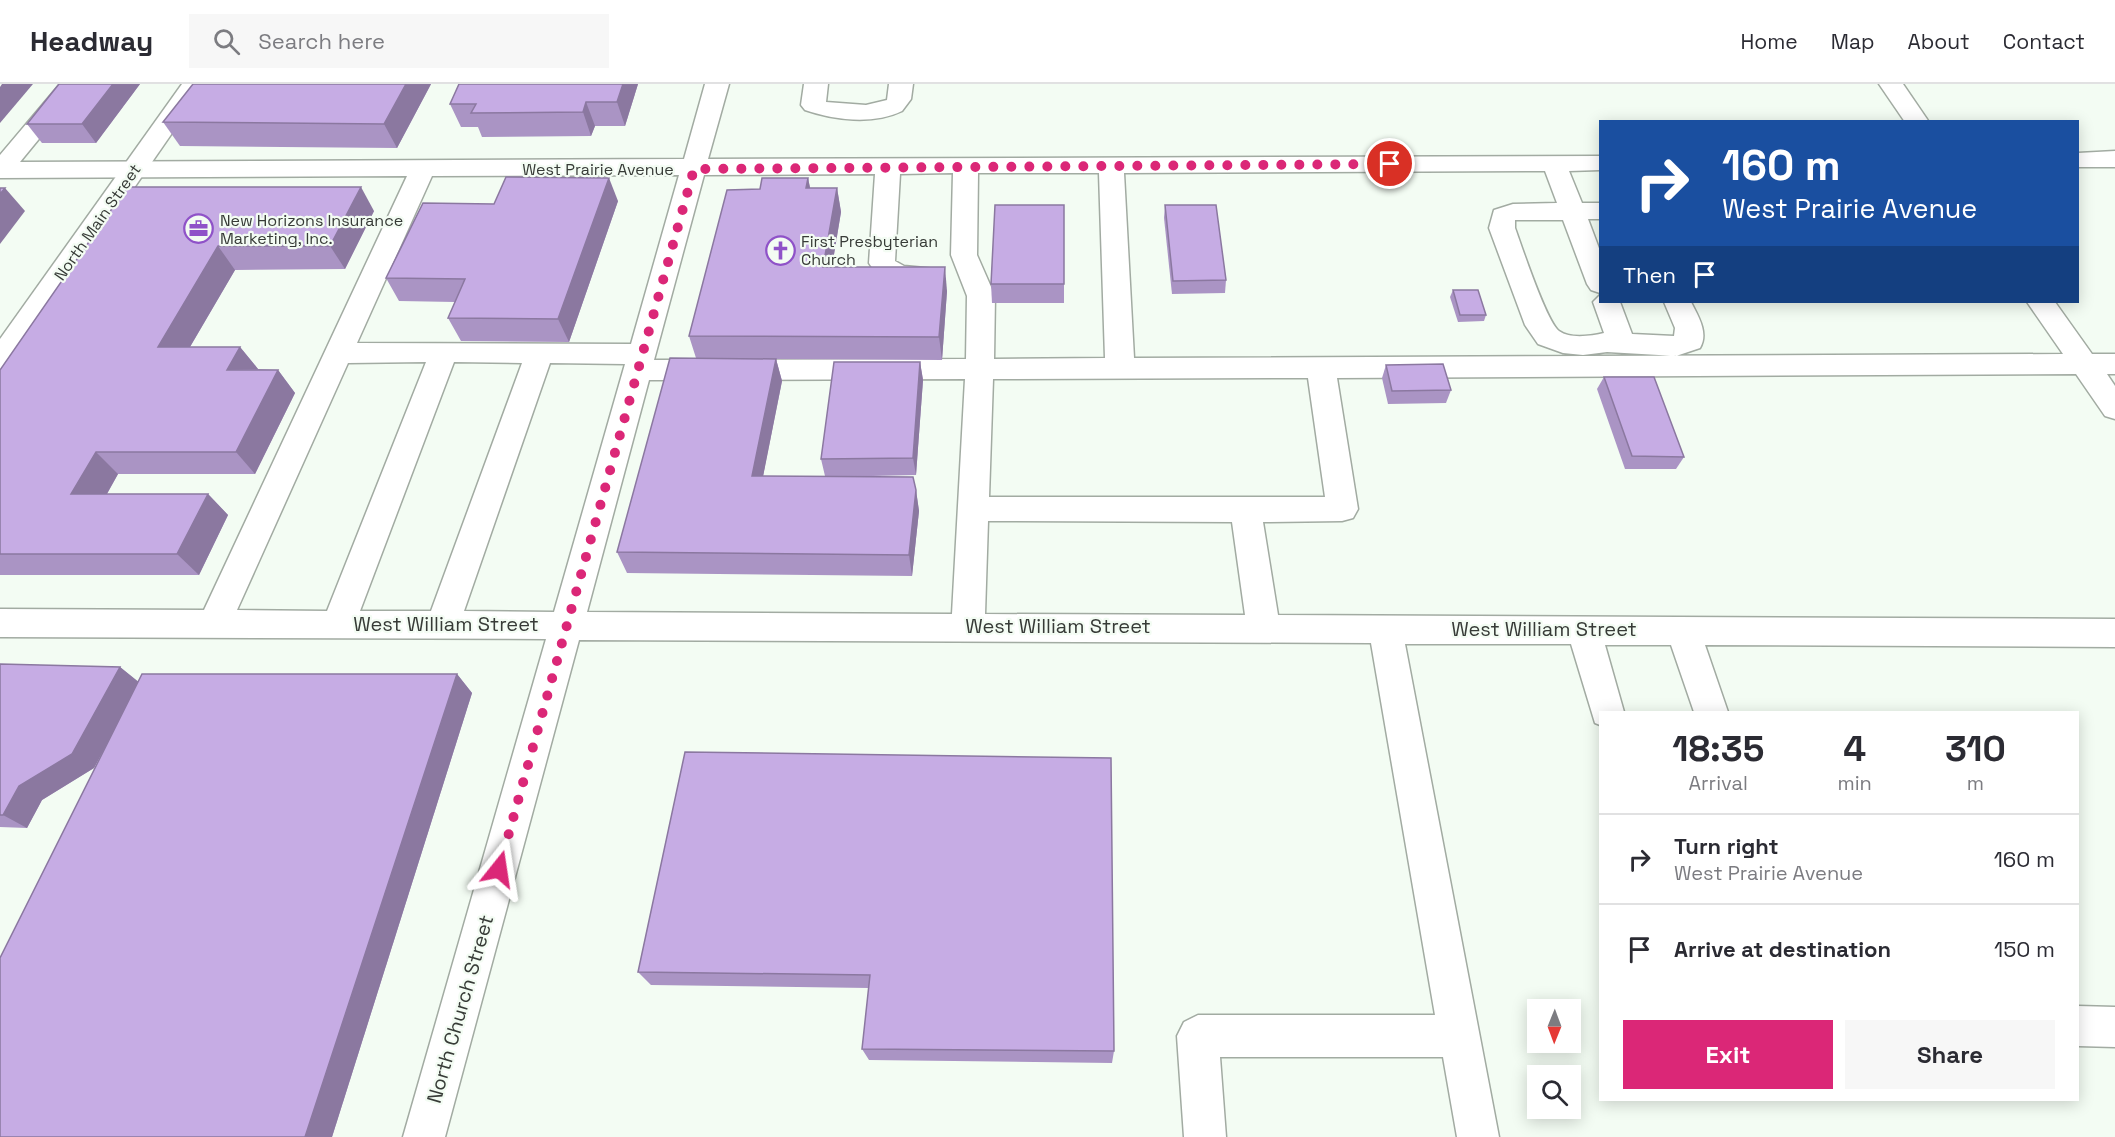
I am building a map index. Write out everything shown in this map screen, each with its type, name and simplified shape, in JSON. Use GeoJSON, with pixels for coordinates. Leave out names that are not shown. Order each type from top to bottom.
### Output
{"type":"FeatureCollection","features":[{"type":"Feature","properties":{"kind":"street"},"geometry":{"type":"LineString","coordinates":[[1,170],[72,84]]}},
{"type":"Feature","properties":{"kind":"street","name":"North Main Street"},"geometry":{"type":"LineString","coordinates":[[0,360],[194,84]]}},
{"type":"Feature","properties":{"kind":"street","name":"North Church Street"},"geometry":{"type":"LineString","coordinates":[[424,1137],[717,84]]}},
{"type":"Feature","properties":{"kind":"street"},"geometry":{"type":"LineString","coordinates":[[816,84],[813,105],[822,110],[883,111],[894,106],[899,100],[901,84]]}},
{"type":"Feature","properties":{"kind":"street"},"geometry":{"type":"LineString","coordinates":[[1891,84],[1916,120]]}},
{"type":"Feature","properties":{"kind":"street"},"geometry":{"type":"LineString","coordinates":[[2079,160],[2115,159]]}},
{"type":"Feature","properties":{"kind":"street"},"geometry":{"type":"LineString","coordinates":[[1554,163],[1599,282]]}},
{"type":"Feature","properties":{"kind":"street","name":"West Prairie Avenue"},"geometry":{"type":"LineString","coordinates":[[1,170],[694,169],[1599,163]]}},
{"type":"Feature","properties":{"kind":"street"},"geometry":{"type":"LineString","coordinates":[[1111,166],[1120,370]]}},
{"type":"Feature","properties":{"kind":"street"},"geometry":{"type":"LineString","coordinates":[[888,167],[882,263],[888,270],[898,274],[970,274]]}},
{"type":"Feature","properties":{"kind":"street"},"geometry":{"type":"LineString","coordinates":[[966,167],[964,255],[981,296],[975,510],[968,626]]}},
{"type":"Feature","properties":{"kind":"street"},"geometry":{"type":"LineString","coordinates":[[215,623],[423,169]]}},
{"type":"Feature","properties":{"kind":"street"},"geometry":{"type":"LineString","coordinates":[[1599,211],[1513,212],[1503,216],[1502,228],[1539,325],[1549,338],[1563,344],[1609,343],[1676,346],[1690,341],[1689,328],[1678,303]]}},
{"type":"Feature","properties":{"kind":"street"},"geometry":{"type":"LineString","coordinates":[[1607,303],[1618,330],[1618,338],[1609,343]]}},
{"type":"Feature","properties":{"kind":"street"},"geometry":{"type":"LineString","coordinates":[[2042,303],[2115,408]]}},
{"type":"Feature","properties":{"kind":"street"},"geometry":{"type":"LineString","coordinates":[[338,624],[444,352]]}},
{"type":"Feature","properties":{"kind":"street"},"geometry":{"type":"LineString","coordinates":[[339,353],[540,352],[641,362],[979,370],[2115,364]]}},
{"type":"Feature","properties":{"kind":"street"},"geometry":{"type":"LineString","coordinates":[[443,624],[540,352]]}},
{"type":"Feature","properties":{"kind":"street"},"geometry":{"type":"LineString","coordinates":[[975,510],[1342,509],[1322,368]]}},
{"type":"Feature","properties":{"kind":"street"},"geometry":{"type":"LineString","coordinates":[[1246,510],[1263,627]]}},
{"type":"Feature","properties":{"kind":"street","name":"West William Street"},"geometry":{"type":"LineString","coordinates":[[0,623],[1263,627],[2115,633]]}},
{"type":"Feature","properties":{"kind":"street"},"geometry":{"type":"LineString","coordinates":[[1385,628],[1478,1137]]}},
{"type":"Feature","properties":{"kind":"street"},"geometry":{"type":"LineString","coordinates":[[1584,629],[1607,711]]}},
{"type":"Feature","properties":{"kind":"street"},"geometry":{"type":"LineString","coordinates":[[1683,630],[1711,711]]}},
{"type":"Feature","properties":{"kind":"street"},"geometry":{"type":"LineString","coordinates":[[2079,1026],[2115,1027]]}},
{"type":"Feature","properties":{"kind":"street"},"geometry":{"type":"LineString","coordinates":[[1205,1137],[1198,1036],[1459,1036]]}},
{"type":"Feature","properties":{"kind":"building"},"geometry":{"type":"Polygon","coordinates":[[[59,84],[113,84],[82,124],[27,124],[59,84]]]}},
{"type":"Feature","properties":{"kind":"building"},"geometry":{"type":"Polygon","coordinates":[[[193,84],[406,84],[384,124],[163,122],[193,84]]]}},
{"type":"Feature","properties":{"kind":"building"},"geometry":{"type":"Polygon","coordinates":[[[459,84],[623,84],[617,102],[586,102],[583,112],[471,113],[476,104],[450,104],[459,84]]]}},
{"type":"Feature","properties":{"kind":"building"},"geometry":{"type":"Polygon","coordinates":[[[506,177],[609,178],[558,319],[448,318],[465,279],[386,278],[423,203],[494,204],[506,177]]]}},
{"type":"Feature","properties":{"kind":"building"},"geometry":{"type":"Polygon","coordinates":[[[762,178],[808,178],[806,188],[837,188],[823,267],[945,267],[939,337],[689,336],[727,190],[760,189],[762,178]]]}},
{"type":"Feature","properties":{"kind":"building"},"geometry":{"type":"Polygon","coordinates":[[[127,187],[361,187],[330,246],[218,246],[158,347],[240,347],[227,370],[278,370],[236,452],[96,452],[71,494],[208,494],[177,554],[0,554],[0,370],[127,187]]]}},
{"type":"Feature","properties":{"kind":"building"},"geometry":{"type":"Polygon","coordinates":[[[995,205],[1064,205],[1064,284],[991,284],[995,205]]]}},
{"type":"Feature","properties":{"kind":"building"},"geometry":{"type":"Polygon","coordinates":[[[1165,205],[1216,205],[1226,280],[1173,281],[1165,205]]]}},
{"type":"Feature","properties":{"kind":"building"},"geometry":{"type":"Polygon","coordinates":[[[1453,290],[1478,290],[1486,315],[1460,315],[1453,290]]]}},
{"type":"Feature","properties":{"kind":"building"},"geometry":{"type":"Polygon","coordinates":[[[670,358],[776,359],[752,476],[913,477],[916,490],[909,555],[617,552],[670,358]]]}},
{"type":"Feature","properties":{"kind":"building"},"geometry":{"type":"Polygon","coordinates":[[[834,362],[920,362],[913,458],[821,459],[834,362]]]}},
{"type":"Feature","properties":{"kind":"building"},"geometry":{"type":"Polygon","coordinates":[[[1443,364],[1451,390],[1392,391],[1386,365],[1443,364]]]}},
{"type":"Feature","properties":{"kind":"building"},"geometry":{"type":"Polygon","coordinates":[[[1604,377],[1654,377],[1684,457],[1632,456],[1604,377]]]}},
{"type":"Feature","properties":{"kind":"building"},"geometry":{"type":"Polygon","coordinates":[[[0,664],[120,667],[72,754],[19,786],[3,815],[0,815],[0,664]]]}},
{"type":"Feature","properties":{"kind":"building"},"geometry":{"type":"Polygon","coordinates":[[[142,674],[457,674],[305,1137],[0,1137],[0,958],[142,674]]]}},
{"type":"Feature","properties":{"kind":"building"},"geometry":{"type":"Polygon","coordinates":[[[685,752],[1111,758],[1114,1051],[862,1049],[870,975],[638,972],[685,752]]]}},
{"type":"Feature","properties":{"kind":"place","name":"New Horizons Insurance Marketing, Inc."},"geometry":{"type":"Point","coordinates":[199,229]}},
{"type":"Feature","properties":{"kind":"place","name":"First Presbyterian Church"},"geometry":{"type":"Point","coordinates":[780,250]}},
{"type":"Feature","properties":{"kind":"route"},"geometry":{"type":"LineString","coordinates":[[499,869],[694,169],[1390,164]]}}]}
